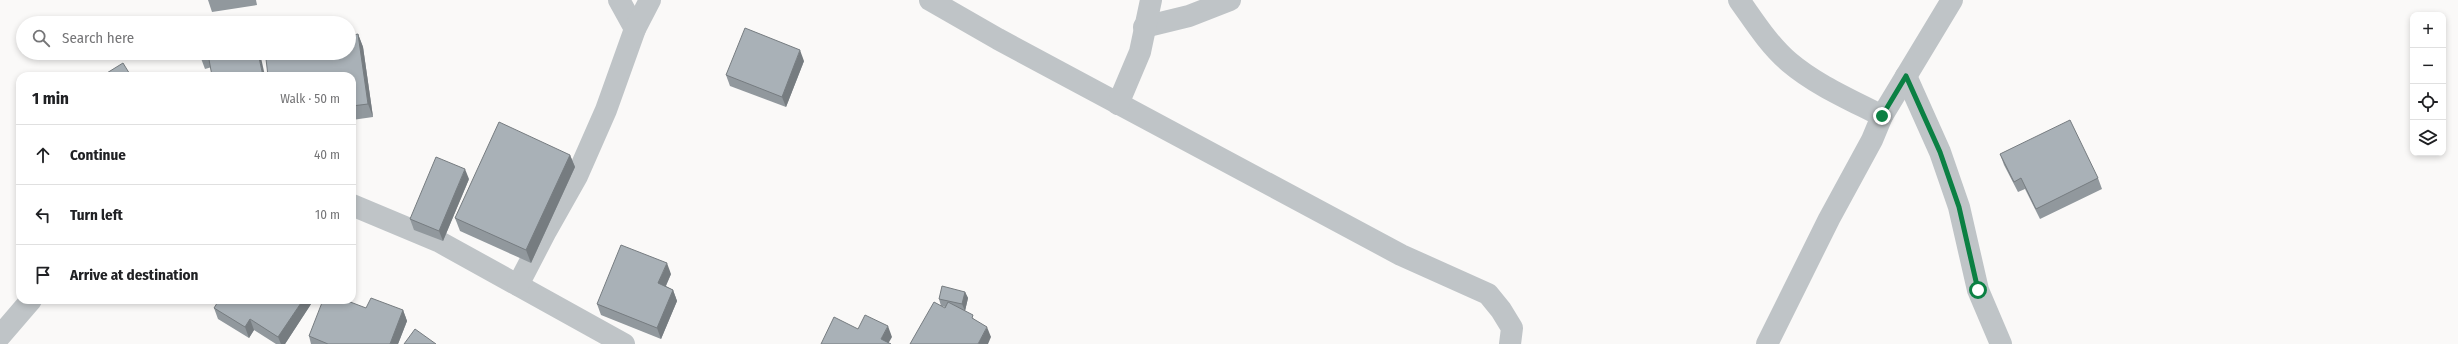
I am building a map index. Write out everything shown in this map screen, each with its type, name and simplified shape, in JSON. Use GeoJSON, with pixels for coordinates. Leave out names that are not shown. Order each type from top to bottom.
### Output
{"type":"FeatureCollection","features":[{"type":"Feature","properties":{"kind":"street"},"geometry":{"type":"LineString","coordinates":[[619,0],[635,29]]}},
{"type":"Feature","properties":{"kind":"street"},"geometry":{"type":"LineString","coordinates":[[518,285],[577,176],[606,110],[635,29],[650,0]]}},
{"type":"Feature","properties":{"kind":"street"},"geometry":{"type":"LineString","coordinates":[[930,0],[1118,104],[1401,255],[1488,294],[1501,310],[1512,328],[1510,344]]}},
{"type":"Feature","properties":{"kind":"street"},"geometry":{"type":"LineString","coordinates":[[1118,104],[1140,52],[1144,26],[1151,0]]}},
{"type":"Feature","properties":{"kind":"street"},"geometry":{"type":"LineString","coordinates":[[1144,26],[1189,16],[1230,0]]}},
{"type":"Feature","properties":{"kind":"street"},"geometry":{"type":"LineString","coordinates":[[1739,0],[1761,31],[1789,62],[1827,88],[1882,116]]}},
{"type":"Feature","properties":{"kind":"street"},"geometry":{"type":"LineString","coordinates":[[1767,344],[1828,219],[1872,140],[1882,116],[1952,0]]}},
{"type":"Feature","properties":{"kind":"street"},"geometry":{"type":"LineString","coordinates":[[1906,76],[1940,152],[1959,207],[1978,290],[2001,344]]}},
{"type":"Feature","properties":{"kind":"street"},"geometry":{"type":"LineString","coordinates":[[356,207],[438,241],[624,344]]}},
{"type":"Feature","properties":{"kind":"street"},"geometry":{"type":"LineString","coordinates":[[0,336],[28,304]]}},
{"type":"Feature","properties":{"kind":"building"},"geometry":{"type":"Polygon","coordinates":[[[745,28],[800,50],[782,97],[726,75],[745,28]]]}},
{"type":"Feature","properties":{"kind":"building"},"geometry":{"type":"Polygon","coordinates":[[[356,34],[358,34],[368,104],[356,106],[356,72],[268,72],[266,60],[356,60],[356,34]]]}},
{"type":"Feature","properties":{"kind":"building"},"geometry":{"type":"Polygon","coordinates":[[[209,60],[260,60],[262,72],[211,72],[209,60]]]}},
{"type":"Feature","properties":{"kind":"building"},"geometry":{"type":"Polygon","coordinates":[[[123,63],[129,72],[108,72],[123,63]]]}},
{"type":"Feature","properties":{"kind":"building"},"geometry":{"type":"Polygon","coordinates":[[[2070,120],[2098,178],[2036,209],[2021,178],[2014,182],[2000,154],[2070,120]]]}},
{"type":"Feature","properties":{"kind":"building"},"geometry":{"type":"Polygon","coordinates":[[[499,122],[570,155],[526,250],[455,218],[499,122]]]}},
{"type":"Feature","properties":{"kind":"building"},"geometry":{"type":"Polygon","coordinates":[[[436,157],[465,169],[439,231],[410,219],[436,157]]]}},
{"type":"Feature","properties":{"kind":"building"},"geometry":{"type":"Polygon","coordinates":[[[621,245],[667,263],[658,283],[673,290],[657,328],[597,304],[621,245]]]}},
{"type":"Feature","properties":{"kind":"building"},"geometry":{"type":"Polygon","coordinates":[[[942,286],[965,292],[962,304],[939,299],[942,286]]]}},
{"type":"Feature","properties":{"kind":"building"},"geometry":{"type":"Polygon","coordinates":[[[371,298],[403,310],[390,344],[328,344],[309,336],[321,304],[356,304],[366,308],[371,298]]]}},
{"type":"Feature","properties":{"kind":"building"},"geometry":{"type":"Polygon","coordinates":[[[934,302],[945,308],[948,302],[973,315],[972,318],[987,327],[978,344],[910,344],[934,302]]]}},
{"type":"Feature","properties":{"kind":"building"},"geometry":{"type":"Polygon","coordinates":[[[216,304],[300,304],[278,337],[250,319],[245,327],[214,308],[216,304]]]}},
{"type":"Feature","properties":{"kind":"building"},"geometry":{"type":"Polygon","coordinates":[[[865,315],[888,326],[881,339],[891,344],[821,344],[834,317],[858,329],[865,315]]]}},
{"type":"Feature","properties":{"kind":"building"},"geometry":{"type":"Polygon","coordinates":[[[415,329],[436,344],[404,344],[415,329]]]}},
{"type":"Feature","properties":{"kind":"route"},"geometry":{"type":"LineString","coordinates":[[1882,116],[1906,76],[1940,152],[1959,207],[1978,290]]}}]}
